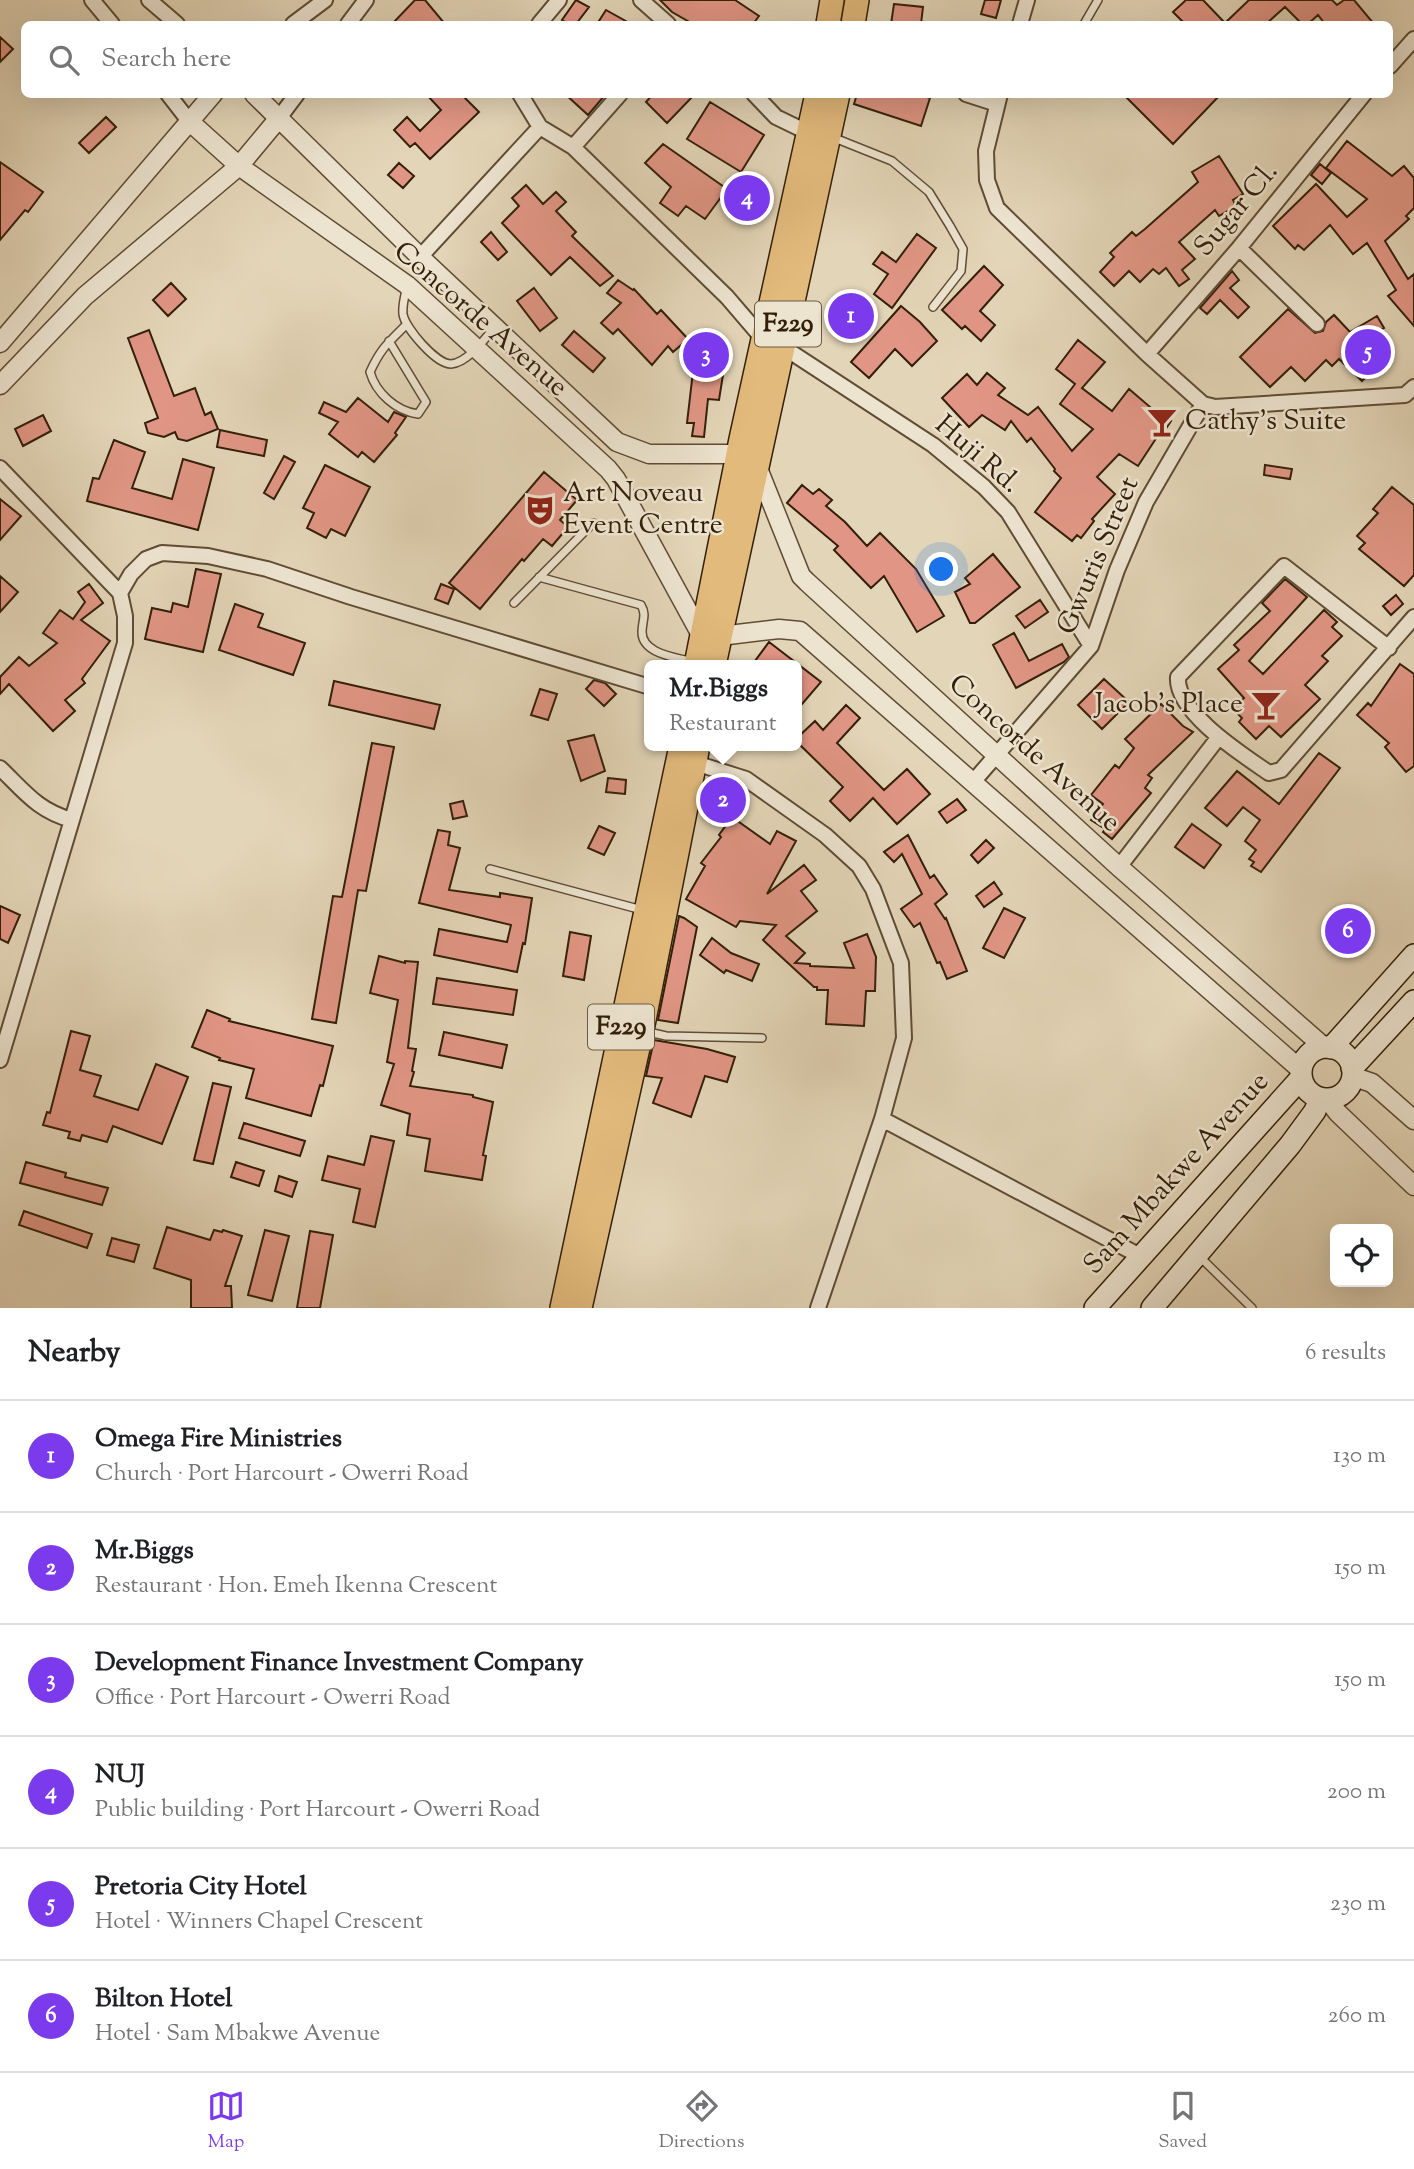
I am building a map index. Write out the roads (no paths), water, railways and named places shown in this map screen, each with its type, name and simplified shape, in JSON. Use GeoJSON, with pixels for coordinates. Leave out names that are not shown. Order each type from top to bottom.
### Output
{"type":"FeatureCollection","features":[{"type":"Feature","properties":{"kind":"main road"},"geometry":{"type":"LineString","coordinates":[[828,21],[832,0]]}},
{"type":"Feature","properties":{"kind":"main road"},"geometry":{"type":"LineString","coordinates":[[854,21],[857,0]]}},
{"type":"Feature","properties":{"kind":"main road","name":"F229"},"geometry":{"type":"LineString","coordinates":[[703,660],[818,134],[817,98]]}},
{"type":"Feature","properties":{"kind":"main road","name":"F229"},"geometry":{"type":"LineString","coordinates":[[818,134],[836,98]]}},
{"type":"Feature","properties":{"kind":"main road","name":"F229"},"geometry":{"type":"LineString","coordinates":[[562,1308],[646,911],[688,753]]}},
{"type":"Feature","properties":{"kind":"main road","name":"F229"},"geometry":{"type":"LineString","coordinates":[[580,1308],[642,1030],[688,753]]}},
{"type":"Feature","properties":{"kind":"main road"},"geometry":{"type":"LineString","coordinates":[[1414,955],[1328,1047],[1309,1055],[1301,1074],[1305,1087],[1312,1094],[1324,1098],[1341,1094],[1347,1089],[1352,1072],[1414,1001]]}},
{"type":"Feature","properties":{"kind":"main road"},"geometry":{"type":"LineString","coordinates":[[1328,1047],[1345,1055],[1352,1072]]}},
{"type":"Feature","properties":{"kind":"main road","name":"Sam Mbakwe Avenue"},"geometry":{"type":"LineString","coordinates":[[1095,1308],[1301,1074]]}},
{"type":"Feature","properties":{"kind":"main road"},"geometry":{"type":"LineString","coordinates":[[1159,1305],[1197,1254],[1290,1145],[1324,1098]]}},
{"type":"Feature","properties":{"kind":"street"},"geometry":{"type":"LineString","coordinates":[[92,0],[110,21]]}},
{"type":"Feature","properties":{"kind":"street"},"geometry":{"type":"LineString","coordinates":[[149,0],[174,21]]}},
{"type":"Feature","properties":{"kind":"street"},"geometry":{"type":"LineString","coordinates":[[297,21],[325,0]]}},
{"type":"Feature","properties":{"kind":"street"},"geometry":{"type":"LineString","coordinates":[[350,21],[366,0]]}},
{"type":"Feature","properties":{"kind":"street"},"geometry":{"type":"LineString","coordinates":[[542,21],[559,0]]}},
{"type":"Feature","properties":{"kind":"street"},"geometry":{"type":"LineString","coordinates":[[641,0],[665,21]]}},
{"type":"Feature","properties":{"kind":"street"},"geometry":{"type":"LineString","coordinates":[[1021,21],[1027,0]]}},
{"type":"Feature","properties":{"kind":"street"},"geometry":{"type":"LineString","coordinates":[[1393,63],[1414,39]]}},
{"type":"Feature","properties":{"kind":"street","name":"Concorde Avenue"},"geometry":{"type":"LineString","coordinates":[[171,98],[189,121],[239,166],[407,285],[616,479],[710,635]]}},
{"type":"Feature","properties":{"kind":"street"},"geometry":{"type":"LineString","coordinates":[[0,343],[209,98]]}},
{"type":"Feature","properties":{"kind":"street","name":"Concorde Avenue"},"geometry":{"type":"LineString","coordinates":[[258,98],[420,257],[617,442],[649,454],[747,459],[801,576],[1119,867],[1328,1047]]}},
{"type":"Feature","properties":{"kind":"street"},"geometry":{"type":"LineString","coordinates":[[0,385],[85,296],[239,166],[294,98]]}},
{"type":"Feature","properties":{"kind":"street"},"geometry":{"type":"LineString","coordinates":[[420,257],[540,127],[522,98]]}},
{"type":"Feature","properties":{"kind":"street"},"geometry":{"type":"LineString","coordinates":[[573,147],[616,98]]}},
{"type":"Feature","properties":{"kind":"street"},"geometry":{"type":"LineString","coordinates":[[758,98],[776,117],[818,134]]}},
{"type":"Feature","properties":{"kind":"street","name":"Sugar Cl."},"geometry":{"type":"LineString","coordinates":[[1147,354],[1239,248],[1361,98]]}},
{"type":"Feature","properties":{"kind":"street"},"geometry":{"type":"LineString","coordinates":[[999,99],[986,151],[987,180],[997,208],[1147,354],[1203,404],[1215,407],[1411,395]]}},
{"type":"Feature","properties":{"kind":"street","name":"Huji Rd."},"geometry":{"type":"LineString","coordinates":[[540,127],[573,147],[773,343],[933,445],[984,487],[1008,512],[1091,646]]}},
{"type":"Feature","properties":{"kind":"street"},"geometry":{"type":"LineString","coordinates":[[1239,248],[1317,324]]}},
{"type":"Feature","properties":{"kind":"street","name":"Gwuris Street"},"geometry":{"type":"LineString","coordinates":[[973,782],[1091,646],[1117,570],[1146,502],[1203,404]]}},
{"type":"Feature","properties":{"kind":"street"},"geometry":{"type":"LineString","coordinates":[[0,468],[120,593],[125,616],[125,643],[0,1060]]}},
{"type":"Feature","properties":{"kind":"street"},"geometry":{"type":"LineString","coordinates":[[120,593],[131,574],[146,559],[162,553],[208,556],[267,569],[644,685]]}},
{"type":"Feature","properties":{"kind":"street"},"geometry":{"type":"LineString","coordinates":[[1389,648],[1284,566],[1178,677],[1178,686],[1184,700],[1218,738],[1269,773],[1281,770],[1389,648],[1414,617]]}},
{"type":"Feature","properties":{"kind":"street"},"geometry":{"type":"LineString","coordinates":[[710,635],[779,629],[800,631],[1301,1074]]}},
{"type":"Feature","properties":{"kind":"street"},"geometry":{"type":"LineString","coordinates":[[1119,867],[1218,738]]}},
{"type":"Feature","properties":{"kind":"street"},"geometry":{"type":"LineString","coordinates":[[688,753],[746,779],[825,835],[859,866],[873,889],[901,963],[904,1038],[882,1119],[818,1308]]}},
{"type":"Feature","properties":{"kind":"street"},"geometry":{"type":"LineString","coordinates":[[0,768],[41,808],[58,817],[72,820]]}},
{"type":"Feature","properties":{"kind":"street"},"geometry":{"type":"LineString","coordinates":[[1352,1072],[1372,1083],[1414,1120]]}},
{"type":"Feature","properties":{"kind":"street"},"geometry":{"type":"LineString","coordinates":[[1324,1098],[1414,1186]]}},
{"type":"Feature","properties":{"kind":"street"},"geometry":{"type":"LineString","coordinates":[[882,1119],[1140,1256]]}},
{"type":"Feature","properties":{"kind":"lane"},"geometry":{"type":"LineString","coordinates":[[1086,21],[1098,0]]}},
{"type":"Feature","properties":{"kind":"lane"},"geometry":{"type":"LineString","coordinates":[[818,134],[892,161],[929,192],[964,249],[961,271],[933,307]]}},
{"type":"Feature","properties":{"kind":"lane"},"geometry":{"type":"LineString","coordinates":[[407,285],[403,313],[406,325],[418,340],[444,362],[453,364],[477,348],[495,327]]}},
{"type":"Feature","properties":{"kind":"lane"},"geometry":{"type":"LineString","coordinates":[[389,341],[426,402],[418,414],[407,412],[378,391],[370,372],[380,350],[389,341],[406,325]]}},
{"type":"Feature","properties":{"kind":"lane"},"geometry":{"type":"LineString","coordinates":[[514,603],[593,523]]}},
{"type":"Feature","properties":{"kind":"lane"},"geometry":{"type":"LineString","coordinates":[[540,577],[641,605],[645,616],[642,632],[644,641],[654,651],[685,660]]}},
{"type":"Feature","properties":{"kind":"lane"},"geometry":{"type":"LineString","coordinates":[[490,869],[646,911]]}},
{"type":"Feature","properties":{"kind":"lane"},"geometry":{"type":"LineString","coordinates":[[642,1030],[666,1036],[762,1038]]}},
{"type":"Feature","properties":{"kind":"lane"},"geometry":{"type":"LineString","coordinates":[[1197,1254],[1252,1308]]}},
{"type":"Feature","properties":{"kind":"place","name":"NUJ"},"geometry":{"type":"Point","coordinates":[747,198]}},
{"type":"Feature","properties":{"kind":"place","name":"Omega Fire Ministries"},"geometry":{"type":"Point","coordinates":[851,316]}},
{"type":"Feature","properties":{"kind":"place","name":"Pretoria City Hotel"},"geometry":{"type":"Point","coordinates":[1368,352]}},
{"type":"Feature","properties":{"kind":"place","name":"Development Finance Investment Company"},"geometry":{"type":"Point","coordinates":[706,355]}},
{"type":"Feature","properties":{"kind":"place","name":"Cathy's Suite"},"geometry":{"type":"Point","coordinates":[1162,422]}},
{"type":"Feature","properties":{"kind":"place","name":"Art Noveau Event Centre"},"geometry":{"type":"Point","coordinates":[540,510]}},
{"type":"Feature","properties":{"kind":"place","name":"Jacob's Place"},"geometry":{"type":"Point","coordinates":[1266,705]}},
{"type":"Feature","properties":{"kind":"place","name":"Mr.Biggs"},"geometry":{"type":"Point","coordinates":[723,800]}},
{"type":"Feature","properties":{"kind":"place","name":"Bilton Hotel"},"geometry":{"type":"Point","coordinates":[1348,931]}}]}
